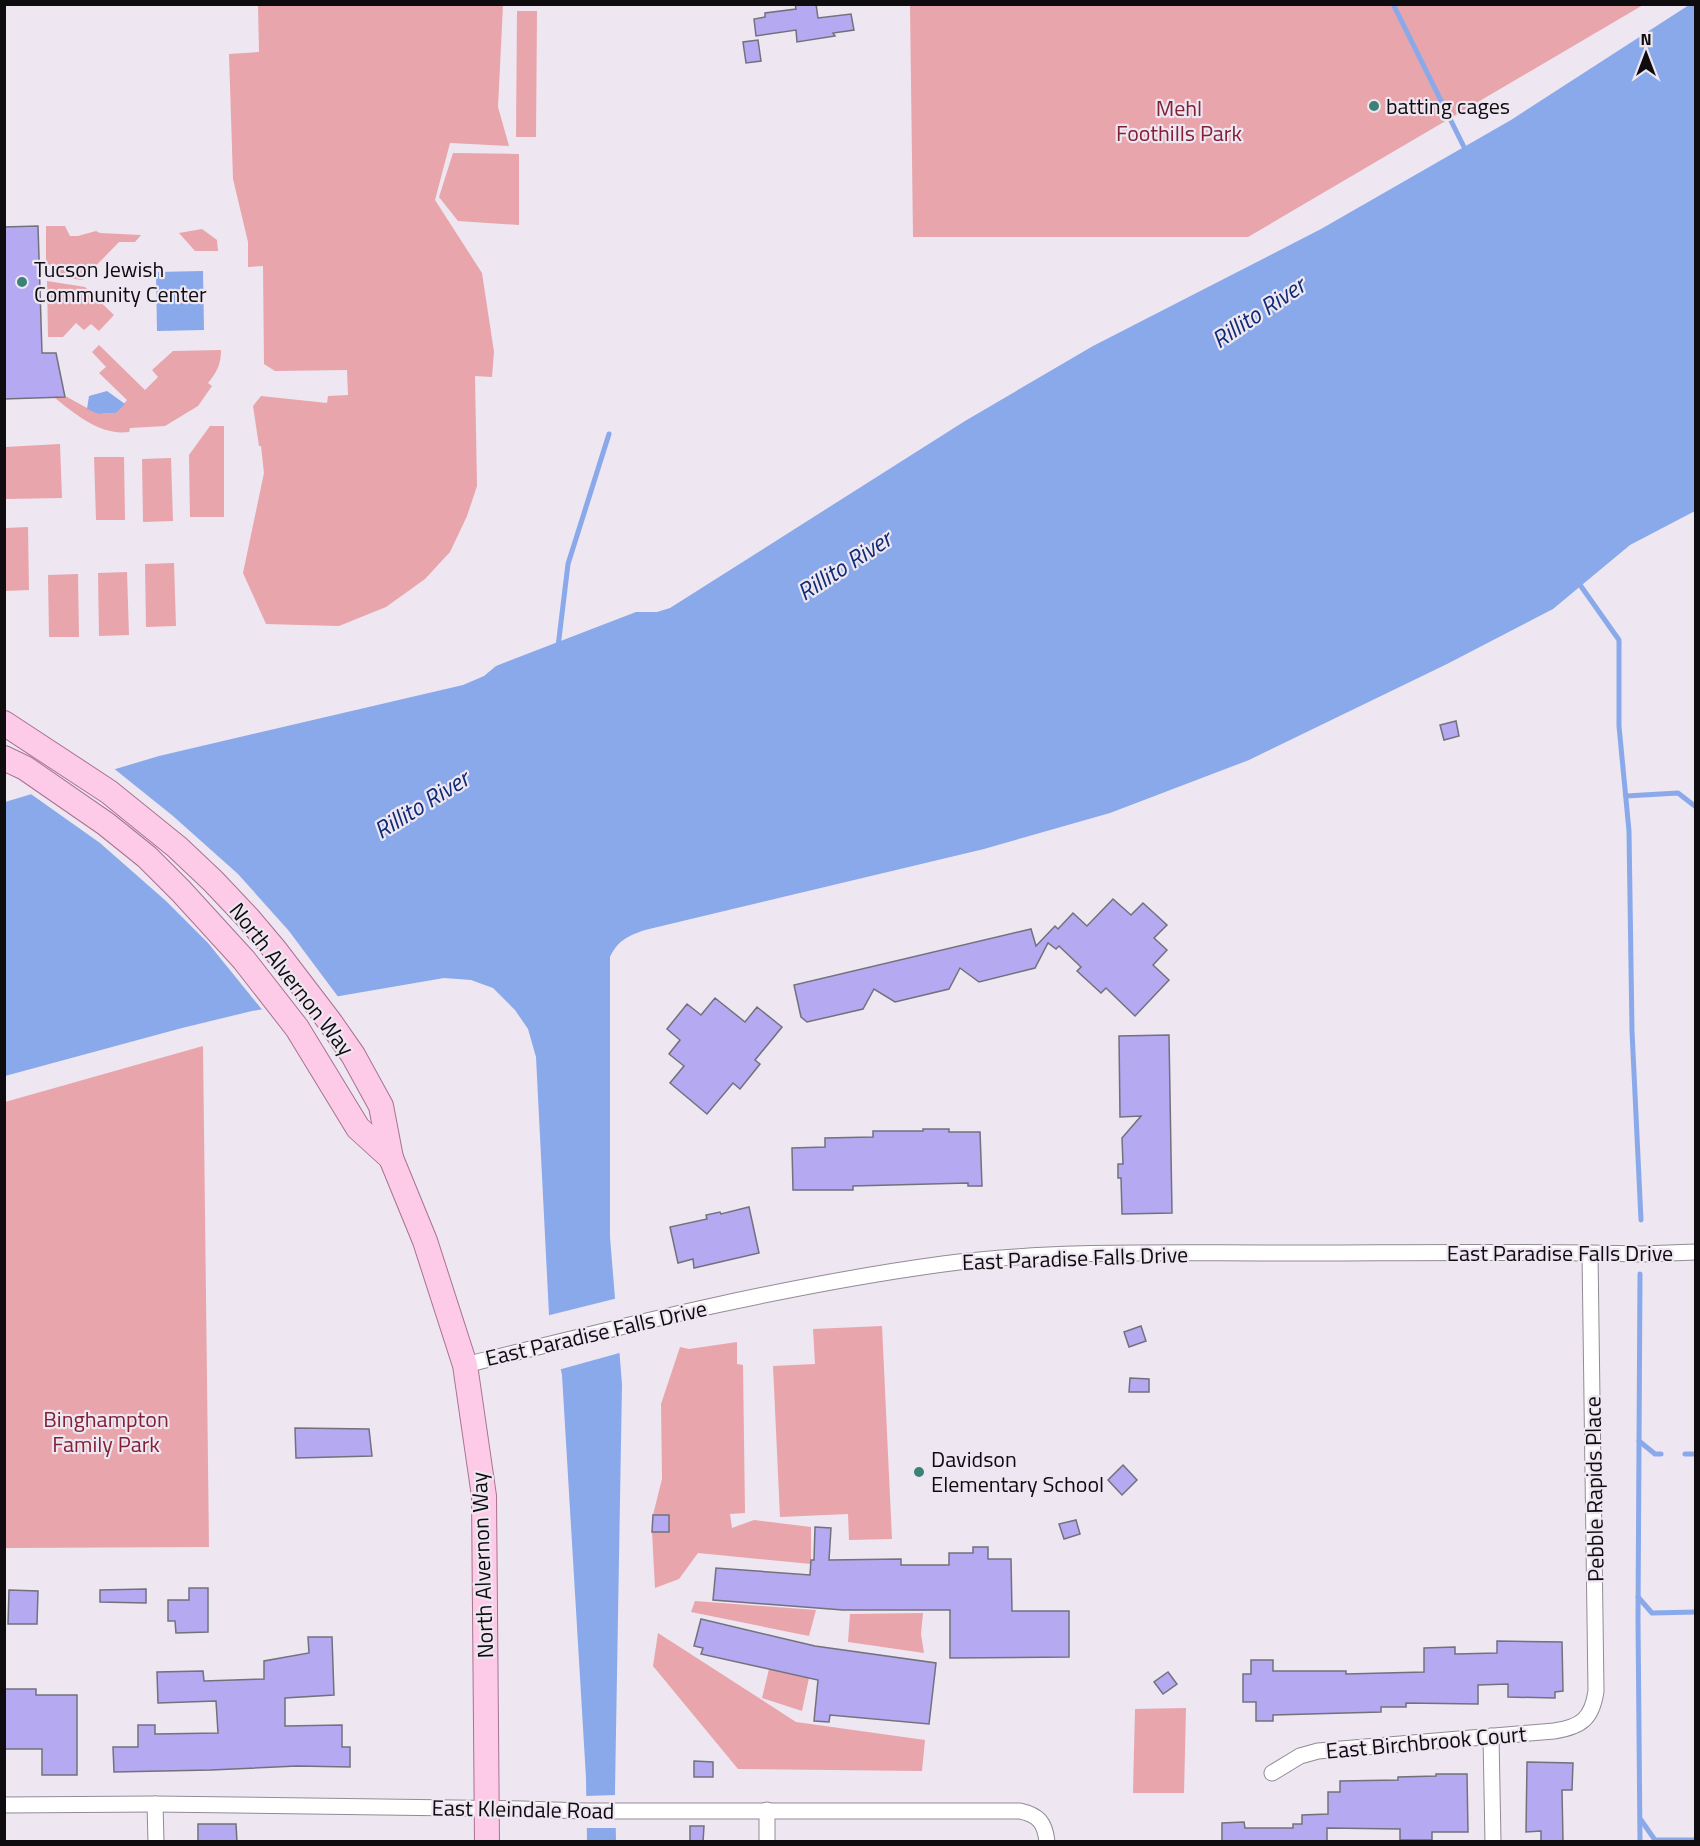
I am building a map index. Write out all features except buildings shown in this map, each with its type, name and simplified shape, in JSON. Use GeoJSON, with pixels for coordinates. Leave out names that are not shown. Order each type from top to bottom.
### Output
{"type":"FeatureCollection","features":[{"type":"Feature","properties":{"kind":"main road","name":"North Alvernon Way"},"geometry":{"type":"LineString","coordinates":[[4,723],[58,757],[142,817],[213,881],[262,934],[330,1022],[353,1055],[381,1106],[391,1158],[425,1240],[465,1365],[484,1496],[487,1842]]}},
{"type":"Feature","properties":{"kind":"main road","name":"North Alvernon Way"},"geometry":{"type":"LineString","coordinates":[[15,763],[106,824],[147,857],[218,930],[297,1028],[358,1128],[391,1158]]}},
{"type":"Feature","properties":{"kind":"street","name":"East Paradise Falls Drive"},"geometry":{"type":"LineString","coordinates":[[465,1365],[640,1321],[799,1287],[943,1264],[1008,1258],[1156,1253],[1695,1252]]}},
{"type":"Feature","properties":{"kind":"street","name":"Pebble Rapids Place"},"geometry":{"type":"LineString","coordinates":[[1583,1722],[1590,1714],[1596,1691],[1590,1253]]}},
{"type":"Feature","properties":{"kind":"street","name":"East Birchbrook Court"},"geometry":{"type":"LineString","coordinates":[[1272,1773],[1300,1756],[1333,1748],[1554,1731],[1574,1727],[1583,1722]]}},
{"type":"Feature","properties":{"kind":"street"},"geometry":{"type":"LineString","coordinates":[[1491,1736],[1493,1842]]}},
{"type":"Feature","properties":{"kind":"street","name":"East Kleindale Road"},"geometry":{"type":"LineString","coordinates":[[4,1805],[155,1804],[585,1812],[1020,1811],[1031,1813],[1040,1819],[1045,1828],[1047,1842]]}},
{"type":"Feature","properties":{"kind":"street"},"geometry":{"type":"LineString","coordinates":[[155,1804],[156,1842]]}},
{"type":"Feature","properties":{"kind":"street"},"geometry":{"type":"LineString","coordinates":[[767,1810],[767,1842]]}},
{"type":"Feature","properties":{"kind":"green space","name":"Mehl Foothills Park"},"geometry":{"type":"Polygon","coordinates":[[[910,4],[1643,5],[1248,237],[913,237],[910,4]]]}},
{"type":"Feature","properties":{"kind":"green space"},"geometry":{"type":"Polygon","coordinates":[[[258,5],[503,5],[498,107],[509,146],[450,143],[435,200],[482,273],[494,352],[492,377],[475,376],[477,486],[467,516],[450,552],[425,579],[386,607],[339,626],[266,624],[243,573],[264,473],[253,406],[261,396],[327,403],[328,396],[348,395],[347,370],[275,371],[264,364],[263,266],[248,267],[248,242],[233,179],[229,54],[259,52],[258,5]]]}},
{"type":"Feature","properties":{"kind":"green space"},"geometry":{"type":"Polygon","coordinates":[[[517,11],[537,11],[536,137],[516,137],[517,11]]]}},
{"type":"Feature","properties":{"kind":"green space"},"geometry":{"type":"Polygon","coordinates":[[[453,153],[519,154],[519,225],[458,221],[439,197],[453,153]]]}},
{"type":"Feature","properties":{"kind":"green space"},"geometry":{"type":"Polygon","coordinates":[[[46,226],[65,226],[70,236],[96,231],[141,235],[135,242],[119,242],[82,280],[63,277],[46,262],[46,226]]]}},
{"type":"Feature","properties":{"kind":"green space"},"geometry":{"type":"Polygon","coordinates":[[[202,229],[217,240],[218,251],[195,251],[179,233],[202,229]]]}},
{"type":"Feature","properties":{"kind":"green space"},"geometry":{"type":"Polygon","coordinates":[[[47,281],[85,287],[114,315],[99,331],[91,324],[84,330],[76,323],[63,337],[48,337],[47,281]]]}},
{"type":"Feature","properties":{"kind":"green space"},"geometry":{"type":"Polygon","coordinates":[[[99,345],[145,390],[158,377],[152,370],[173,351],[221,350],[221,355],[218,368],[208,383],[212,386],[198,406],[165,426],[130,428],[129,432],[119,432],[108,431],[89,422],[55,398],[67,397],[98,414],[116,413],[127,400],[99,373],[106,367],[92,352],[99,345]]]}},
{"type":"Feature","properties":{"kind":"green space"},"geometry":{"type":"Polygon","coordinates":[[[210,426],[224,426],[224,517],[190,517],[189,455],[210,426]]]}},
{"type":"Feature","properties":{"kind":"green space"},"geometry":{"type":"Polygon","coordinates":[[[60,444],[62,498],[5,499],[5,447],[60,444]]]}},
{"type":"Feature","properties":{"kind":"green space"},"geometry":{"type":"Polygon","coordinates":[[[94,457],[124,457],[125,520],[96,520],[94,457]]]}},
{"type":"Feature","properties":{"kind":"green space"},"geometry":{"type":"Polygon","coordinates":[[[171,458],[173,521],[143,522],[142,459],[171,458]]]}},
{"type":"Feature","properties":{"kind":"green space"},"geometry":{"type":"Polygon","coordinates":[[[28,527],[29,590],[5,591],[5,528],[28,527]]]}},
{"type":"Feature","properties":{"kind":"green space"},"geometry":{"type":"Polygon","coordinates":[[[174,563],[176,626],[146,627],[145,564],[174,563]]]}},
{"type":"Feature","properties":{"kind":"green space"},"geometry":{"type":"Polygon","coordinates":[[[127,572],[129,635],[99,636],[98,573],[127,572]]]}},
{"type":"Feature","properties":{"kind":"green space"},"geometry":{"type":"Polygon","coordinates":[[[78,574],[79,637],[49,637],[48,575],[78,574]]]}},
{"type":"Feature","properties":{"kind":"green space","name":"Binghampton Family Park"},"geometry":{"type":"Polygon","coordinates":[[[203,1046],[209,1547],[5,1548],[5,1102],[203,1046]]]}},
{"type":"Feature","properties":{"kind":"green space"},"geometry":{"type":"Polygon","coordinates":[[[882,1326],[892,1539],[849,1540],[848,1514],[780,1517],[773,1366],[815,1364],[813,1329],[882,1326]]]}},
{"type":"Feature","properties":{"kind":"green space"},"geometry":{"type":"Polygon","coordinates":[[[737,1342],[737,1364],[743,1365],[745,1513],[730,1514],[732,1528],[754,1520],[811,1527],[811,1564],[698,1553],[679,1579],[655,1588],[652,1532],[669,1531],[669,1515],[653,1515],[662,1479],[661,1404],[680,1347],[689,1349],[737,1342]]]}},
{"type":"Feature","properties":{"kind":"green space"},"geometry":{"type":"Polygon","coordinates":[[[695,1601],[816,1610],[809,1636],[691,1612],[695,1601]]]}},
{"type":"Feature","properties":{"kind":"green space"},"geometry":{"type":"Polygon","coordinates":[[[923,1613],[921,1634],[924,1653],[848,1642],[850,1614],[923,1613]]]}},
{"type":"Feature","properties":{"kind":"green space"},"geometry":{"type":"Polygon","coordinates":[[[658,1633],[796,1722],[925,1740],[922,1771],[738,1769],[653,1666],[658,1633]]]}},
{"type":"Feature","properties":{"kind":"green space"},"geometry":{"type":"Polygon","coordinates":[[[769,1669],[809,1678],[802,1711],[762,1698],[769,1669]]]}},
{"type":"Feature","properties":{"kind":"green space"},"geometry":{"type":"Polygon","coordinates":[[[1186,1708],[1184,1793],[1133,1793],[1135,1709],[1186,1708]]]}},
{"type":"Feature","properties":{"kind":"water","name":"Rillito River"},"geometry":{"type":"Polygon","coordinates":[[[1689,5],[1695,5],[1695,511],[1630,545],[1553,609],[1447,664],[1249,760],[1110,813],[984,849],[645,930],[633,934],[616,946],[610,957],[610,1237],[622,1384],[616,1841],[587,1841],[586,1778],[562,1375],[549,1315],[536,1057],[528,1029],[515,1010],[493,988],[471,980],[444,978],[252,1011],[5,1076],[5,802],[159,756],[463,685],[484,676],[496,666],[636,612],[657,612],[670,608],[965,421],[1093,346],[1321,229],[1511,120],[1689,5]]]}},
{"type":"Feature","properties":{"kind":"water"},"geometry":{"type":"Polygon","coordinates":[[[203,271],[204,330],[157,331],[156,272],[203,271]]]}},
{"type":"Feature","properties":{"kind":"water"},"geometry":{"type":"Polygon","coordinates":[[[107,391],[125,404],[116,413],[98,414],[87,409],[89,396],[107,391]]]}},
{"type":"Feature","properties":{"kind":"pier"},"geometry":{"type":"Polygon","coordinates":[[[112,767],[173,816],[238,874],[289,931],[339,998],[264,1012],[208,943],[166,901],[100,843],[28,792],[112,767]]]}},
{"type":"Feature","properties":{"kind":"pier"},"geometry":{"type":"Polygon","coordinates":[[[618,1298],[623,1352],[558,1370],[546,1316],[618,1298]]]}},
{"type":"Feature","properties":{"kind":"pier"},"geometry":{"type":"Polygon","coordinates":[[[617,1795],[619,1828],[585,1828],[585,1796],[617,1795]]]}},
{"type":"Feature","properties":{"kind":"waterway"},"geometry":{"type":"LineString","coordinates":[[1393,4],[1467,153]]}},
{"type":"Feature","properties":{"kind":"waterway"},"geometry":{"type":"LineString","coordinates":[[558,647],[568,564],[609,434]]}},
{"type":"Feature","properties":{"kind":"waterway"},"geometry":{"type":"LineString","coordinates":[[1578,582],[1619,640],[1619,726],[1629,831],[1632,1031],[1641,1220]]}},
{"type":"Feature","properties":{"kind":"waterway"},"geometry":{"type":"LineString","coordinates":[[1626,796],[1678,793],[1696,807]]}},
{"type":"Feature","properties":{"kind":"waterway"},"geometry":{"type":"LineString","coordinates":[[1640,1274],[1638,1618],[1640,1842]]}},
{"type":"Feature","properties":{"kind":"waterway"},"geometry":{"type":"LineString","coordinates":[[1639,1441],[1655,1454],[1661,1454]]}},
{"type":"Feature","properties":{"kind":"waterway"},"geometry":{"type":"LineString","coordinates":[[1685,1454],[1696,1454]]}},
{"type":"Feature","properties":{"kind":"waterway"},"geometry":{"type":"LineString","coordinates":[[1638,1597],[1652,1613],[1696,1612]]}},
{"type":"Feature","properties":{"kind":"waterway"},"geometry":{"type":"LineString","coordinates":[[1641,1820],[1655,1840],[1696,1840]]}},
{"type":"Feature","properties":{"kind":"place","name":"batting cages"},"geometry":{"type":"Point","coordinates":[1374,106]}},
{"type":"Feature","properties":{"kind":"place","name":"Tucson Jewish Community Center"},"geometry":{"type":"Point","coordinates":[22,282]}},
{"type":"Feature","properties":{"kind":"place","name":"Davidson Elementary School"},"geometry":{"type":"Point","coordinates":[919,1472]}}]}
